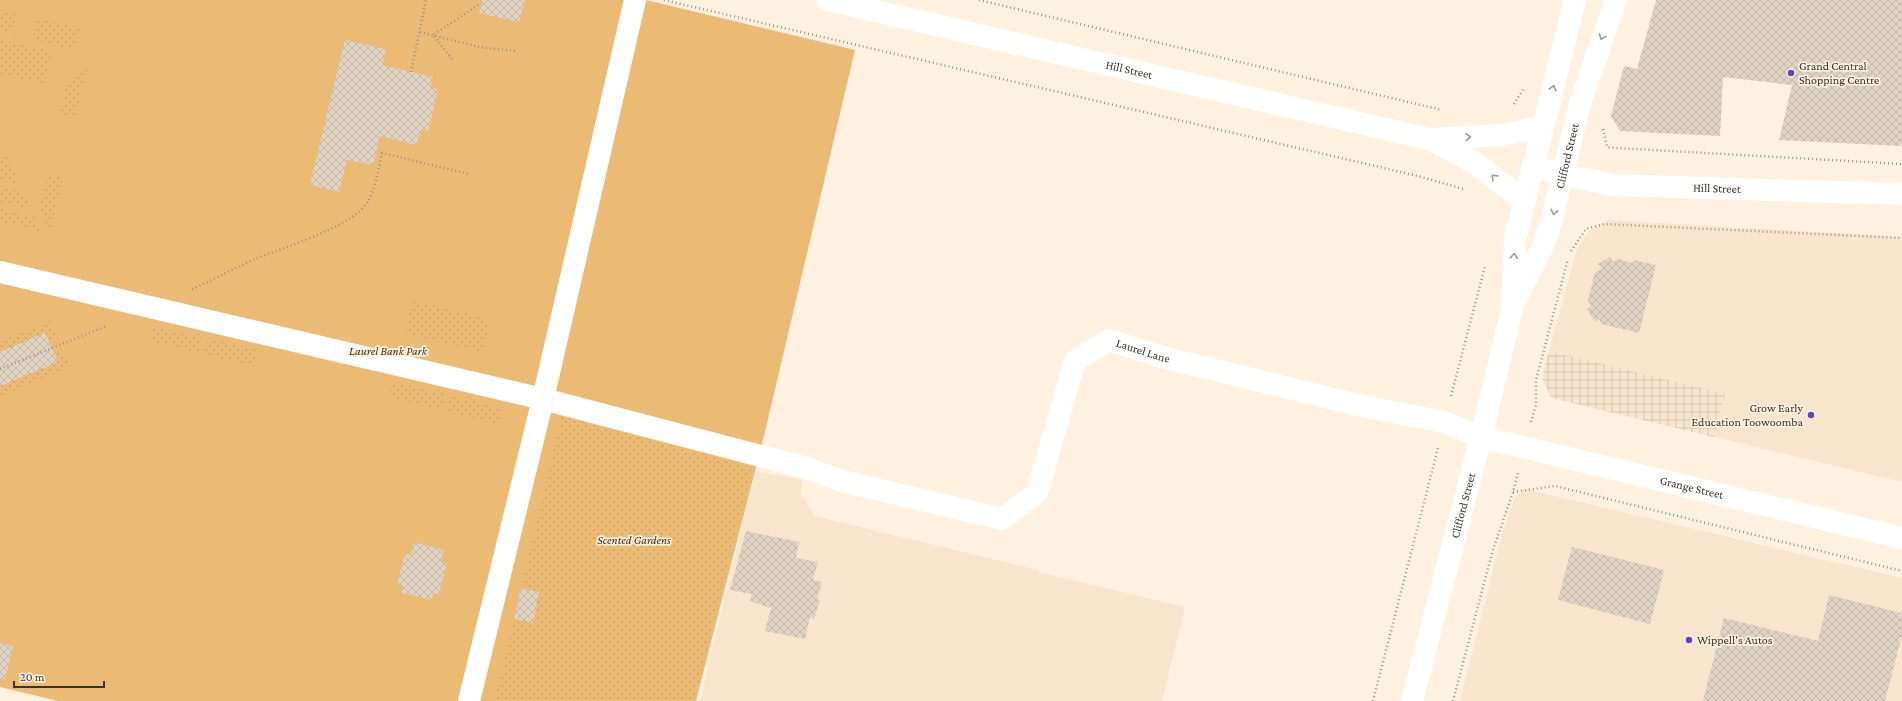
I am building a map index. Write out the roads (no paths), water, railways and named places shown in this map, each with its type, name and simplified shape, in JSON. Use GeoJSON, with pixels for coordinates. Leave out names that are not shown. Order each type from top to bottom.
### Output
{"type":"FeatureCollection","features":[{"type":"Feature","properties":{"kind":"street"},"geometry":{"type":"LineString","coordinates":[[469,701],[543,399],[635,0]]}},
{"type":"Feature","properties":{"kind":"street","name":"Hill Street"},"geometry":{"type":"LineString","coordinates":[[828,0],[1429,139]]}},
{"type":"Feature","properties":{"kind":"street","name":"Clifford Street"},"geometry":{"type":"LineString","coordinates":[[1412,701],[1481,437],[1512,309],[1516,239],[1575,0]]}},
{"type":"Feature","properties":{"kind":"street","name":"Clifford Street"},"geometry":{"type":"LineString","coordinates":[[1512,309],[1542,248],[1552,219],[1580,103],[1616,0]]}},
{"type":"Feature","properties":{"kind":"street"},"geometry":{"type":"LineString","coordinates":[[1429,139],[1504,135],[1543,126]]}},
{"type":"Feature","properties":{"kind":"street"},"geometry":{"type":"LineString","coordinates":[[1429,139],[1475,163],[1525,201]]}},
{"type":"Feature","properties":{"kind":"street","name":"Hill Street"},"geometry":{"type":"LineString","coordinates":[[1533,167],[1611,185],[1902,194]]}},
{"type":"Feature","properties":{"kind":"street","name":"Laurel Lane"},"geometry":{"type":"LineString","coordinates":[[0,272],[543,399],[807,468],[842,481],[1002,519],[1037,493],[1075,361],[1109,340],[1162,357],[1362,406],[1444,422],[1481,437]]}},
{"type":"Feature","properties":{"kind":"street","name":"Grange Street"},"geometry":{"type":"LineString","coordinates":[[1481,437],[1902,538]]}},
{"type":"Feature","properties":{"kind":"place","name":"Grand Central Shopping Centre"},"geometry":{"type":"Point","coordinates":[1791,73]}},
{"type":"Feature","properties":{"kind":"place","name":"Grow Early Education Toowoomba"},"geometry":{"type":"Point","coordinates":[1811,415]}},
{"type":"Feature","properties":{"kind":"place","name":"Wippell's Autos"},"geometry":{"type":"Point","coordinates":[1689,640]}},
{"type":"Feature","properties":{"kind":"park label","name":"Laurel Bank Park"},"geometry":{"type":"Point","coordinates":[388,351]}},
{"type":"Feature","properties":{"kind":"park label","name":"Scented Gardens"},"geometry":{"type":"Point","coordinates":[634,540]}}]}
